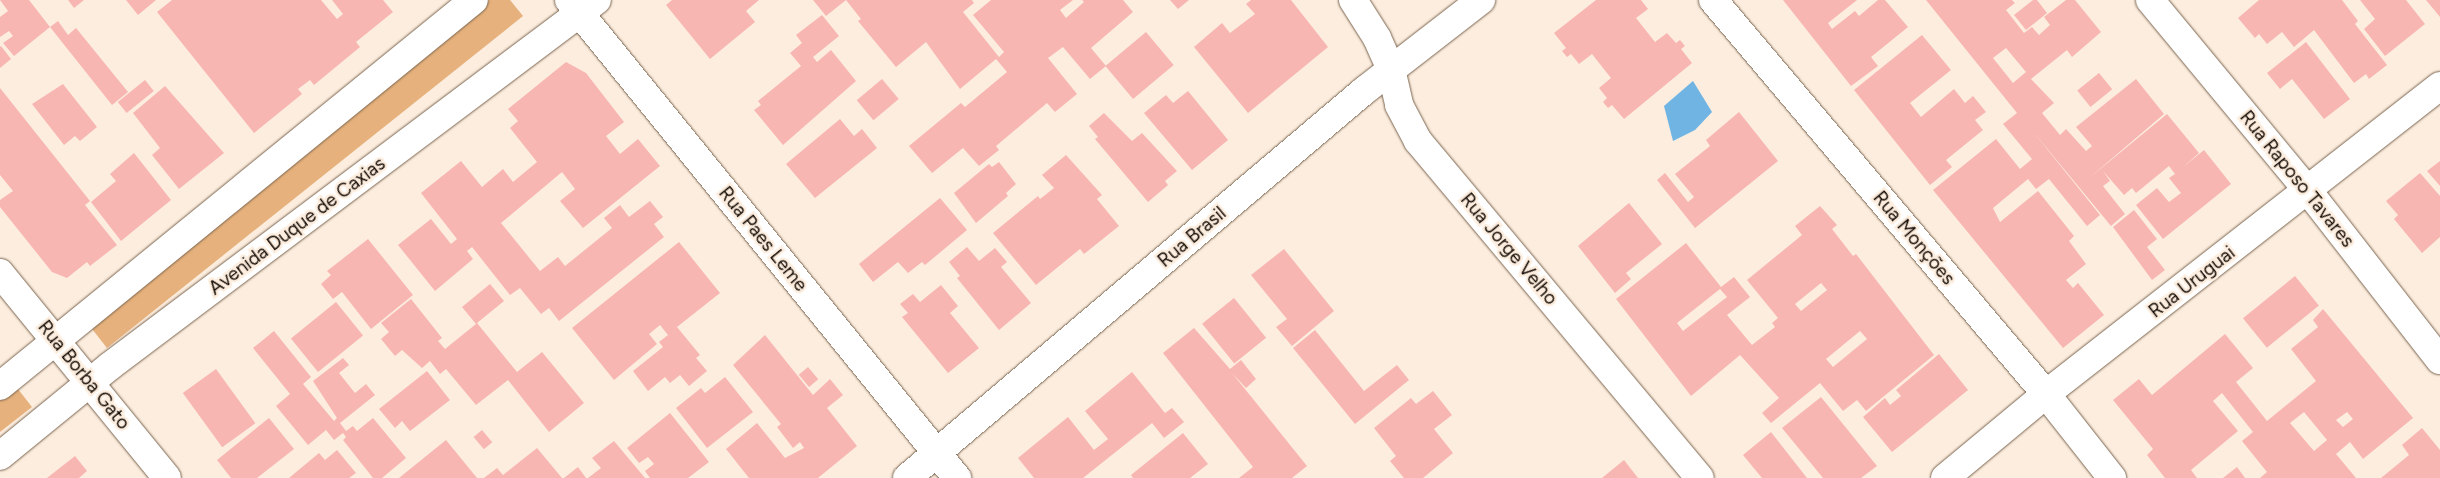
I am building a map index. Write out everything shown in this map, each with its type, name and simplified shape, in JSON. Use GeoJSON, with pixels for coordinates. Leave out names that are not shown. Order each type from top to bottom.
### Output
{"type":"FeatureCollection","features":[{"type":"Feature","properties":{"kind":"street"},"geometry":{"type":"LineString","coordinates":[[0,386],[57,342],[474,0]]}},
{"type":"Feature","properties":{"kind":"street","name":"Rua Jorge Velho"},"geometry":{"type":"LineString","coordinates":[[1353,0],[1377,38],[1391,69],[1399,106],[1418,141],[1700,478]]}},
{"type":"Feature","properties":{"kind":"street","name":"Rua Brasil"},"geometry":{"type":"LineString","coordinates":[[906,478],[937,454],[1391,69],[1481,0]]}},
{"type":"Feature","properties":{"kind":"street","name":"Rua Monções"},"geometry":{"type":"LineString","coordinates":[[1713,0],[2046,394],[2112,478]]}},
{"type":"Feature","properties":{"kind":"street","name":"Rua Raposo Tavares"},"geometry":{"type":"LineString","coordinates":[[2150,0],[2309,192],[2440,360]]}},
{"type":"Feature","properties":{"kind":"street","name":"Avenida Duque de Caxias"},"geometry":{"type":"LineString","coordinates":[[0,456],[90,383],[583,5]]}},
{"type":"Feature","properties":{"kind":"street","name":"Rua Paes Leme"},"geometry":{"type":"LineString","coordinates":[[583,5],[957,478]]}},
{"type":"Feature","properties":{"kind":"street","name":"Rua Uruguai"},"geometry":{"type":"LineString","coordinates":[[1945,478],[2046,394],[2309,192],[2440,86]]}},
{"type":"Feature","properties":{"kind":"street","name":"Rua Borba Gato"},"geometry":{"type":"LineString","coordinates":[[0,273],[167,478]]}},
{"type":"Feature","properties":{"kind":"shaded area"},"geometry":{"type":"Polygon","coordinates":[[[489,0],[510,0],[523,16],[107,348],[89,325],[489,0]]]}},
{"type":"Feature","properties":{"kind":"shaded area"},"geometry":{"type":"Polygon","coordinates":[[[14,384],[32,407],[0,432],[0,395],[14,384]]]}},
{"type":"Feature","properties":{"kind":"water"},"geometry":{"type":"Polygon","coordinates":[[[1693,81],[1712,112],[1695,130],[1673,141],[1664,106],[1693,81]]]}},
{"type":"Feature","properties":{"kind":"building"},"geometry":{"type":"Polygon","coordinates":[[[0,0],[29,0],[50,27],[14,56],[3,43],[13,36],[9,31],[0,37],[0,17],[8,11],[0,0]]]}},
{"type":"Feature","properties":{"kind":"building"},"geometry":{"type":"Polygon","coordinates":[[[68,0],[84,0],[74,8],[68,0]]]}},
{"type":"Feature","properties":{"kind":"building"},"geometry":{"type":"Polygon","coordinates":[[[126,0],[156,0],[138,15],[126,0]]]}},
{"type":"Feature","properties":{"kind":"building"},"geometry":{"type":"Polygon","coordinates":[[[172,0],[321,0],[337,19],[343,14],[332,0],[383,0],[393,12],[356,42],[360,47],[314,85],[310,80],[298,89],[302,94],[254,133],[157,12],[172,0]]]}},
{"type":"Feature","properties":{"kind":"building"},"geometry":{"type":"Polygon","coordinates":[[[672,0],[759,0],[746,11],[755,22],[710,59],[666,5],[672,0]]]}},
{"type":"Feature","properties":{"kind":"building"},"geometry":{"type":"Polygon","coordinates":[[[813,0],[846,0],[826,16],[813,0]]]}},
{"type":"Feature","properties":{"kind":"building"},"geometry":{"type":"Polygon","coordinates":[[[846,0],[972,0],[974,3],[963,12],[999,57],[1004,52],[973,15],[991,0],[1073,0],[1060,10],[1066,18],[1084,2],[1082,0],[1123,0],[1133,12],[1091,48],[1106,66],[1090,79],[1063,47],[1048,58],[1077,94],[1055,112],[1047,103],[996,146],[999,150],[979,166],[963,148],[932,173],[909,146],[961,103],[965,107],[1007,72],[996,59],[960,89],[926,42],[896,67],[858,21],[861,19],[846,0]]]}},
{"type":"Feature","properties":{"kind":"building"},"geometry":{"type":"Polygon","coordinates":[[[1170,0],[1189,0],[1178,9],[1170,0]]]}},
{"type":"Feature","properties":{"kind":"building"},"geometry":{"type":"Polygon","coordinates":[[[1251,0],[1291,0],[1328,47],[1248,113],[1194,47],[1222,23],[1230,33],[1255,14],[1246,4],[1251,0]]]}},
{"type":"Feature","properties":{"kind":"building"},"geometry":{"type":"Polygon","coordinates":[[[1596,0],[1641,0],[1648,9],[1636,18],[1655,42],[1667,33],[1676,43],[1680,40],[1685,46],[1681,49],[1692,63],[1624,119],[1612,105],[1608,108],[1603,102],[1607,98],[1599,88],[1611,78],[1592,54],[1579,64],[1571,54],[1567,57],[1562,51],[1566,48],[1554,33],[1596,0]]]}},
{"type":"Feature","properties":{"kind":"building"},"geometry":{"type":"Polygon","coordinates":[[[1783,0],[1857,0],[1828,23],[1832,29],[1855,11],[1859,16],[1878,0],[1885,0],[1908,27],[1871,57],[1878,66],[1851,86],[1783,0]]]}},
{"type":"Feature","properties":{"kind":"building"},"geometry":{"type":"Polygon","coordinates":[[[1926,0],[2012,0],[2015,3],[2006,10],[2024,33],[2032,27],[2039,35],[2050,25],[2044,17],[2066,0],[2075,0],[2101,32],[2072,57],[2067,50],[2031,79],[2054,103],[2042,113],[2060,135],[2066,129],[2086,151],[2092,146],[2076,127],[2136,79],[2164,114],[2088,179],[2167,114],[2199,153],[2182,168],[2204,150],[2231,184],[2163,239],[2136,205],[2157,188],[2169,202],[2181,193],[2169,178],[2175,174],[2169,166],[2136,193],[2132,188],[2124,195],[2103,171],[2110,181],[2103,186],[2125,214],[2111,226],[2031,129],[2100,215],[2087,226],[2049,179],[2036,189],[2028,179],[1993,208],[2000,222],[2038,191],[2074,236],[2069,241],[2086,264],[2066,280],[2073,288],[2078,283],[2104,315],[2063,348],[1933,190],[1996,139],[2020,169],[2032,159],[2003,124],[2017,113],[1926,0]],[[2006,48],[1993,58],[2013,83],[2026,72],[2006,48]]]}},
{"type":"Feature","properties":{"kind":"building"},"geometry":{"type":"Polygon","coordinates":[[[2033,0],[2037,0],[2047,13],[2026,30],[2014,15],[2033,0]]]}},
{"type":"Feature","properties":{"kind":"building"},"geometry":{"type":"Polygon","coordinates":[[[2259,0],[2342,0],[2358,21],[2355,24],[2387,65],[2369,79],[2366,74],[2354,83],[2314,30],[2294,47],[2282,32],[2267,44],[2259,34],[2255,38],[2238,18],[2259,0]]]}},
{"type":"Feature","properties":{"kind":"building"},"geometry":{"type":"Polygon","coordinates":[[[2360,0],[2406,0],[2425,24],[2385,56],[2364,29],[2375,19],[2360,0]]]}},
{"type":"Feature","properties":{"kind":"building"},"geometry":{"type":"Polygon","coordinates":[[[2426,0],[2440,0],[2440,17],[2426,0]]]}},
{"type":"Feature","properties":{"kind":"building"},"geometry":{"type":"Polygon","coordinates":[[[822,15],[839,36],[813,57],[817,62],[831,50],[856,81],[783,145],[754,110],[761,105],[758,101],[801,66],[790,53],[802,43],[796,35],[822,15]]]}},
{"type":"Feature","properties":{"kind":"building"},"geometry":{"type":"Polygon","coordinates":[[[58,21],[68,35],[76,28],[128,92],[112,105],[50,27],[58,21]]]}},
{"type":"Feature","properties":{"kind":"building"},"geometry":{"type":"Polygon","coordinates":[[[1146,32],[1174,65],[1133,99],[1105,66],[1146,32]]]}},
{"type":"Feature","properties":{"kind":"building"},"geometry":{"type":"Polygon","coordinates":[[[1922,35],[1951,70],[1910,103],[1921,117],[1954,89],[1965,103],[1973,96],[1986,112],[1975,120],[1983,130],[1946,160],[1952,167],[1930,185],[1854,90],[1922,35]]]}},
{"type":"Feature","properties":{"kind":"building"},"geometry":{"type":"Polygon","coordinates":[[[2306,42],[2350,99],[2324,119],[2292,79],[2280,89],[2267,73],[2306,42]]]}},
{"type":"Feature","properties":{"kind":"building"},"geometry":{"type":"Polygon","coordinates":[[[0,47],[11,59],[0,68],[0,47]]]}},
{"type":"Feature","properties":{"kind":"building"},"geometry":{"type":"Polygon","coordinates":[[[566,62],[586,73],[624,122],[606,136],[620,154],[638,139],[660,166],[583,228],[560,201],[575,189],[562,172],[501,223],[540,271],[558,257],[565,266],[612,228],[604,218],[620,205],[629,217],[650,201],[663,217],[654,224],[664,237],[559,321],[549,308],[541,314],[520,288],[510,295],[472,247],[467,251],[473,259],[435,291],[398,245],[431,219],[451,244],[457,239],[421,193],[461,161],[482,187],[503,169],[513,182],[537,162],[510,128],[518,121],[508,109],[566,62]]]}},
{"type":"Feature","properties":{"kind":"building"},"geometry":{"type":"Polygon","coordinates":[[[2099,73],[2112,89],[2090,107],[2077,91],[2099,73]]]}},
{"type":"Feature","properties":{"kind":"building"},"geometry":{"type":"Polygon","coordinates":[[[882,79],[899,99],[873,120],[857,100],[882,79]]]}},
{"type":"Feature","properties":{"kind":"building"},"geometry":{"type":"Polygon","coordinates":[[[145,80],[154,91],[127,113],[118,102],[145,80]]]}},
{"type":"Feature","properties":{"kind":"building"},"geometry":{"type":"Polygon","coordinates":[[[63,84],[97,127],[80,141],[75,136],[64,145],[32,104],[63,84]]]}},
{"type":"Feature","properties":{"kind":"building"},"geometry":{"type":"Polygon","coordinates":[[[165,86],[224,153],[179,189],[152,155],[160,148],[133,113],[165,86]]]}},
{"type":"Feature","properties":{"kind":"building"},"geometry":{"type":"Polygon","coordinates":[[[0,88],[90,201],[85,205],[117,245],[90,266],[87,262],[67,278],[52,272],[0,207],[0,200],[13,191],[0,175],[0,88]]]}},
{"type":"Feature","properties":{"kind":"building"},"geometry":{"type":"Polygon","coordinates":[[[1188,91],[1228,140],[1192,170],[1144,113],[1166,95],[1173,103],[1188,91]]]}},
{"type":"Feature","properties":{"kind":"building"},"geometry":{"type":"Polygon","coordinates":[[[1739,112],[1778,161],[1695,228],[1657,180],[1665,173],[1688,202],[1694,197],[1675,174],[1710,146],[1706,140],[1739,112]]]}},
{"type":"Feature","properties":{"kind":"building"},"geometry":{"type":"Polygon","coordinates":[[[1104,113],[1132,141],[1142,133],[1177,171],[1165,181],[1168,185],[1148,202],[1095,139],[1098,137],[1089,126],[1104,113]]]}},
{"type":"Feature","properties":{"kind":"building"},"geometry":{"type":"Polygon","coordinates":[[[840,119],[854,136],[862,129],[877,148],[815,198],[786,164],[840,119]]]}},
{"type":"Feature","properties":{"kind":"building"},"geometry":{"type":"Polygon","coordinates":[[[134,153],[171,200],[121,241],[91,202],[116,181],[110,174],[134,153]]]}},
{"type":"Feature","properties":{"kind":"building"},"geometry":{"type":"Polygon","coordinates":[[[1066,155],[1102,195],[1097,199],[1119,226],[1084,254],[1080,249],[1036,285],[993,233],[1038,196],[1040,199],[1054,188],[1042,175],[1066,155]]]}},
{"type":"Feature","properties":{"kind":"building"},"geometry":{"type":"Polygon","coordinates":[[[2440,161],[2440,186],[2427,171],[2440,161]]]}},
{"type":"Feature","properties":{"kind":"building"},"geometry":{"type":"Polygon","coordinates":[[[999,162],[1016,184],[1006,193],[1008,196],[976,223],[954,193],[989,164],[992,167],[999,162]]]}},
{"type":"Feature","properties":{"kind":"building"},"geometry":{"type":"Polygon","coordinates":[[[2420,173],[2440,196],[2440,237],[2422,253],[2394,219],[2398,215],[2386,201],[2420,173]]]}},
{"type":"Feature","properties":{"kind":"building"},"geometry":{"type":"Polygon","coordinates":[[[940,198],[967,230],[925,265],[922,262],[908,273],[898,262],[873,282],[859,264],[940,198]]]}},
{"type":"Feature","properties":{"kind":"building"},"geometry":{"type":"Polygon","coordinates":[[[1629,203],[1662,244],[1626,273],[1631,279],[1615,293],[1578,246],[1629,203]]]}},
{"type":"Feature","properties":{"kind":"building"},"geometry":{"type":"Polygon","coordinates":[[[1820,206],[1837,225],[1832,229],[1853,256],[1856,254],[1934,355],[1866,411],[1857,400],[1843,411],[1820,383],[1771,423],[1762,413],[1779,398],[1740,355],[1691,396],[1616,299],[1686,243],[1721,287],[1734,277],[1750,297],[1727,315],[1752,345],[1775,327],[1772,323],[1778,318],[1747,280],[1802,235],[1795,226],[1820,206]],[[1821,283],[1795,304],[1801,311],[1827,290],[1821,283]],[[1720,289],[1677,323],[1683,331],[1727,297],[1720,289]],[[1860,331],[1826,359],[1833,367],[1867,339],[1860,331]]]}},
{"type":"Feature","properties":{"kind":"building"},"geometry":{"type":"Polygon","coordinates":[[[2134,210],[2157,239],[2147,247],[2165,270],[2152,280],[2113,227],[2134,210]]]}},
{"type":"Feature","properties":{"kind":"building"},"geometry":{"type":"Polygon","coordinates":[[[368,239],[413,295],[371,329],[342,292],[333,299],[321,284],[331,275],[327,271],[368,239]]]}},
{"type":"Feature","properties":{"kind":"building"},"geometry":{"type":"Polygon","coordinates":[[[679,242],[720,293],[677,327],[700,355],[696,358],[707,371],[689,386],[680,375],[670,383],[665,377],[648,391],[633,371],[663,347],[659,342],[668,335],[660,325],[649,334],[657,344],[614,380],[572,328],[679,242]]]}},
{"type":"Feature","properties":{"kind":"building"},"geometry":{"type":"Polygon","coordinates":[[[967,247],[979,261],[995,248],[1007,262],[1001,267],[1031,303],[999,330],[957,278],[960,276],[949,262],[967,247]]]}},
{"type":"Feature","properties":{"kind":"building"},"geometry":{"type":"Polygon","coordinates":[[[1284,249],[1334,311],[1292,346],[1276,327],[1287,319],[1251,275],[1284,249]]]}},
{"type":"Feature","properties":{"kind":"building"},"geometry":{"type":"Polygon","coordinates":[[[2295,276],[2319,306],[2267,348],[2243,318],[2295,276]]]}},
{"type":"Feature","properties":{"kind":"building"},"geometry":{"type":"Polygon","coordinates":[[[490,284],[504,301],[477,323],[517,372],[542,352],[584,403],[549,432],[508,380],[476,405],[446,369],[440,374],[430,361],[422,368],[402,350],[395,356],[381,339],[389,332],[381,323],[411,299],[442,338],[438,341],[445,349],[476,324],[462,307],[490,284]]]}},
{"type":"Feature","properties":{"kind":"building"},"geometry":{"type":"Polygon","coordinates":[[[941,285],[958,306],[950,313],[979,348],[948,373],[902,317],[908,313],[900,304],[913,294],[920,302],[941,285]]]}},
{"type":"Feature","properties":{"kind":"building"},"geometry":{"type":"Polygon","coordinates":[[[1234,298],[1266,338],[1234,363],[1202,324],[1234,298]]]}},
{"type":"Feature","properties":{"kind":"building"},"geometry":{"type":"Polygon","coordinates":[[[336,302],[363,335],[318,372],[291,339],[336,302]]]}},
{"type":"Feature","properties":{"kind":"building"},"geometry":{"type":"Polygon","coordinates":[[[2323,309],[2413,418],[2363,459],[2350,442],[2336,454],[2356,478],[2260,478],[2267,472],[2242,441],[2253,432],[2222,393],[2213,401],[2238,431],[2191,470],[2197,478],[2165,478],[2147,455],[2153,449],[2113,400],[2139,379],[2152,395],[2225,334],[2253,368],[2236,382],[2267,421],[2316,381],[2291,349],[2318,327],[2313,320],[2323,309]],[[2304,412],[2290,423],[2314,451],[2327,440],[2304,412]],[[2347,412],[2336,420],[2343,427],[2353,419],[2347,412]]]}},
{"type":"Feature","properties":{"kind":"building"},"geometry":{"type":"Polygon","coordinates":[[[1194,328],[1230,369],[1241,360],[1256,379],[1246,388],[1232,373],[1307,466],[1292,478],[1239,478],[1253,467],[1163,353],[1194,328]]]}},
{"type":"Feature","properties":{"kind":"building"},"geometry":{"type":"Polygon","coordinates":[[[1315,330],[1364,391],[1397,365],[1409,380],[1355,424],[1293,348],[1315,330]]]}},
{"type":"Feature","properties":{"kind":"building"},"geometry":{"type":"Polygon","coordinates":[[[274,331],[311,377],[303,384],[334,421],[337,418],[313,381],[343,358],[349,365],[339,373],[355,393],[366,384],[375,395],[340,423],[346,431],[353,426],[357,431],[373,418],[406,458],[382,478],[373,478],[343,440],[346,437],[343,433],[334,440],[326,430],[308,445],[276,406],[290,394],[253,348],[274,331]]]}},
{"type":"Feature","properties":{"kind":"building"},"geometry":{"type":"Polygon","coordinates":[[[765,335],[813,395],[830,379],[843,395],[827,408],[857,446],[818,478],[749,478],[726,449],[757,423],[785,458],[804,448],[800,442],[793,448],[777,427],[781,424],[733,365],[765,335]]]}},
{"type":"Feature","properties":{"kind":"building"},"geometry":{"type":"Polygon","coordinates":[[[1939,354],[1968,390],[1892,452],[1863,417],[1885,398],[1890,405],[1901,396],[1896,390],[1939,354]]]}},
{"type":"Feature","properties":{"kind":"building"},"geometry":{"type":"Polygon","coordinates":[[[808,367],[818,379],[809,387],[799,375],[808,367]]]}},
{"type":"Feature","properties":{"kind":"building"},"geometry":{"type":"Polygon","coordinates":[[[216,369],[255,423],[222,447],[183,393],[216,369]]]}},
{"type":"Feature","properties":{"kind":"building"},"geometry":{"type":"Polygon","coordinates":[[[427,371],[450,400],[410,431],[402,421],[395,428],[379,409],[427,371]]]}},
{"type":"Feature","properties":{"kind":"building"},"geometry":{"type":"Polygon","coordinates":[[[1132,372],[1165,413],[1172,408],[1184,422],[1164,438],[1152,423],[1083,478],[1034,478],[1018,458],[1068,417],[1094,450],[1108,439],[1085,411],[1132,372]]]}},
{"type":"Feature","properties":{"kind":"building"},"geometry":{"type":"Polygon","coordinates":[[[725,377],[753,412],[707,448],[676,408],[701,388],[705,393],[725,377]]]}},
{"type":"Feature","properties":{"kind":"building"},"geometry":{"type":"Polygon","coordinates":[[[1433,391],[1452,415],[1434,429],[1453,453],[1423,478],[1404,478],[1390,461],[1396,456],[1374,428],[1411,398],[1416,404],[1433,391]]]}},
{"type":"Feature","properties":{"kind":"building"},"geometry":{"type":"Polygon","coordinates":[[[1821,397],[1877,466],[1861,478],[1823,478],[1782,428],[1821,397]]]}},
{"type":"Feature","properties":{"kind":"building"},"geometry":{"type":"Polygon","coordinates":[[[670,413],[709,462],[688,478],[650,478],[645,471],[654,464],[648,457],[639,463],[627,448],[670,413]]]}},
{"type":"Feature","properties":{"kind":"building"},"geometry":{"type":"Polygon","coordinates":[[[269,418],[294,449],[257,478],[231,478],[217,460],[269,418]]]}},
{"type":"Feature","properties":{"kind":"building"},"geometry":{"type":"Polygon","coordinates":[[[2422,428],[2440,450],[2440,478],[2381,478],[2409,455],[2402,445],[2422,428]]]}},
{"type":"Feature","properties":{"kind":"building"},"geometry":{"type":"Polygon","coordinates":[[[482,430],[492,442],[484,449],[474,437],[482,430]]]}},
{"type":"Feature","properties":{"kind":"building"},"geometry":{"type":"Polygon","coordinates":[[[1771,432],[1807,478],[1762,478],[1743,455],[1771,432]]]}},
{"type":"Feature","properties":{"kind":"building"},"geometry":{"type":"Polygon","coordinates":[[[1183,433],[1208,464],[1190,478],[1133,478],[1131,475],[1183,433]]]}},
{"type":"Feature","properties":{"kind":"building"},"geometry":{"type":"Polygon","coordinates":[[[446,440],[477,478],[399,478],[446,440]]]}},
{"type":"Feature","properties":{"kind":"building"},"geometry":{"type":"Polygon","coordinates":[[[614,441],[645,478],[588,478],[601,468],[592,458],[614,441]]]}},
{"type":"Feature","properties":{"kind":"building"},"geometry":{"type":"Polygon","coordinates":[[[537,448],[562,478],[484,478],[497,468],[503,475],[537,448]]]}},
{"type":"Feature","properties":{"kind":"building"},"geometry":{"type":"Polygon","coordinates":[[[337,450],[356,473],[349,478],[289,478],[319,453],[325,460],[337,450]]]}},
{"type":"Feature","properties":{"kind":"building"},"geometry":{"type":"Polygon","coordinates":[[[75,456],[87,471],[79,478],[47,478],[75,456]]]}},
{"type":"Feature","properties":{"kind":"building"},"geometry":{"type":"Polygon","coordinates":[[[1624,460],[1638,478],[1602,478],[1624,460]]]}},
{"type":"Feature","properties":{"kind":"building"},"geometry":{"type":"Polygon","coordinates":[[[578,467],[586,478],[564,478],[578,467]]]}},
{"type":"Feature","properties":{"kind":"building"},"geometry":{"type":"Polygon","coordinates":[[[2237,467],[2245,478],[2223,478],[2237,467]]]}}]}
